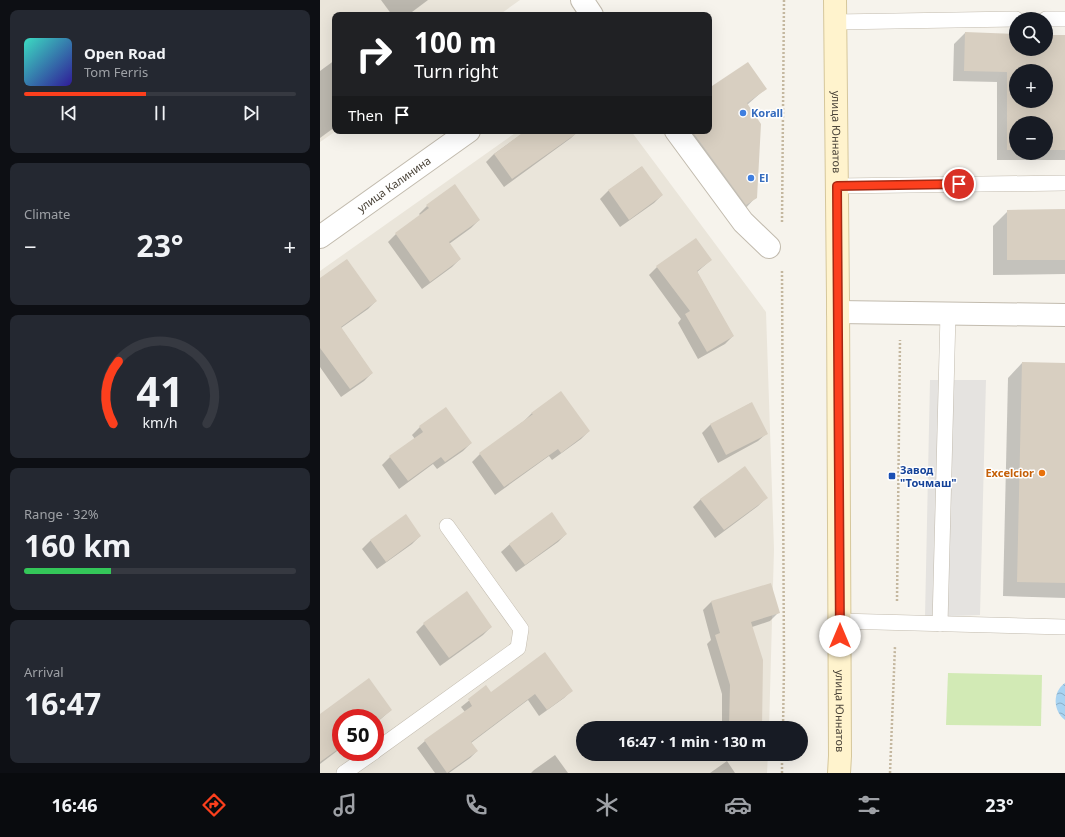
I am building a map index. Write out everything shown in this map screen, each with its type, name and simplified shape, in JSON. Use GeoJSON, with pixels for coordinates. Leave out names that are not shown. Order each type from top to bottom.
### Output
{"type":"FeatureCollection","features":[{"type":"Feature","properties":{"kind":"main road","name":"улица Юннатов"},"geometry":{"type":"LineString","coordinates":[[835,0],[840,621],[839,773]]}},
{"type":"Feature","properties":{"kind":"street"},"geometry":{"type":"LineString","coordinates":[[582,0],[590,12]]}},
{"type":"Feature","properties":{"kind":"street","name":"улица Калинина"},"geometry":{"type":"LineString","coordinates":[[320,237],[465,134]]}},
{"type":"Feature","properties":{"kind":"street"},"geometry":{"type":"LineString","coordinates":[[678,134],[743,222],[769,247]]}},
{"type":"Feature","properties":{"kind":"street"},"geometry":{"type":"LineString","coordinates":[[838,312],[1065,316]]}},
{"type":"Feature","properties":{"kind":"lane"},"geometry":{"type":"LineString","coordinates":[[835,22],[1009,19]]}},
{"type":"Feature","properties":{"kind":"lane"},"geometry":{"type":"LineString","coordinates":[[1053,19],[1065,19]]}},
{"type":"Feature","properties":{"kind":"lane"},"geometry":{"type":"LineString","coordinates":[[837,186],[1065,183]]}},
{"type":"Feature","properties":{"kind":"lane"},"geometry":{"type":"LineString","coordinates":[[940,624],[948,314]]}},
{"type":"Feature","properties":{"kind":"lane"},"geometry":{"type":"LineString","coordinates":[[384,745],[518,648],[521,629],[447,526]]}},
{"type":"Feature","properties":{"kind":"lane"},"geometry":{"type":"LineString","coordinates":[[840,621],[1065,627]]}},
{"type":"Feature","properties":{"kind":"lane"},"geometry":{"type":"LineString","coordinates":[[344,773],[361,761]]}},
{"type":"Feature","properties":{"kind":"path"},"geometry":{"type":"LineString","coordinates":[[782,222],[784,0]]}},
{"type":"Feature","properties":{"kind":"path"},"geometry":{"type":"LineString","coordinates":[[782,270],[783,721]]}},
{"type":"Feature","properties":{"kind":"path"},"geometry":{"type":"LineString","coordinates":[[890,773],[896,622],[900,339]]}},
{"type":"Feature","properties":{"kind":"path"},"geometry":{"type":"LineString","coordinates":[[782,761],[782,773]]}},
{"type":"Feature","properties":{"kind":"shaded area"},"geometry":{"type":"Polygon","coordinates":[[[320,0],[520,0],[503,12],[332,12],[332,134],[320,142],[320,0]]]}},
{"type":"Feature","properties":{"kind":"shaded area"},"geometry":{"type":"Polygon","coordinates":[[[514,134],[633,134],[766,312],[774,549],[769,721],[576,721],[576,761],[768,761],[767,773],[320,773],[320,271],[514,134]]]}},
{"type":"Feature","properties":{"kind":"shaded area"},"geometry":{"type":"Polygon","coordinates":[[[930,380],[986,380],[980,615],[925,617],[930,380]]]}},
{"type":"Feature","properties":{"kind":"green space"},"geometry":{"type":"Polygon","coordinates":[[[948,673],[1042,675],[1041,726],[946,725],[948,673]]]}},
{"type":"Feature","properties":{"kind":"water"},"geometry":{"type":"Polygon","coordinates":[[[1065,683],[1065,720],[1058,712],[1056,707],[1056,696],[1058,691],[1065,683]]]}},
{"type":"Feature","properties":{"kind":"building"},"geometry":{"type":"Polygon","coordinates":[[[965,32],[1009,34],[1009,56],[1053,56],[1053,35],[1065,35],[1065,150],[1053,150],[1053,116],[1009,116],[1009,150],[1007,150],[1007,72],[964,71],[965,32]]]}},
{"type":"Feature","properties":{"kind":"building"},"geometry":{"type":"Polygon","coordinates":[[[748,62],[767,89],[747,103],[761,124],[757,198],[746,205],[694,134],[712,134],[712,86],[748,62]]]}},
{"type":"Feature","properties":{"kind":"building"},"geometry":{"type":"Polygon","coordinates":[[[521,134],[576,134],[512,179],[494,154],[521,134]]]}},
{"type":"Feature","properties":{"kind":"building"},"geometry":{"type":"Polygon","coordinates":[[[642,166],[663,195],[629,220],[608,190],[642,166]]]}},
{"type":"Feature","properties":{"kind":"building"},"geometry":{"type":"Polygon","coordinates":[[[455,184],[480,220],[449,242],[461,259],[430,282],[395,233],[429,208],[426,205],[455,184]]]}},
{"type":"Feature","properties":{"kind":"building"},"geometry":{"type":"Polygon","coordinates":[[[1065,209],[1065,260],[1007,260],[1007,210],[1065,209]]]}},
{"type":"Feature","properties":{"kind":"building"},"geometry":{"type":"Polygon","coordinates":[[[696,238],[712,260],[697,271],[734,336],[707,352],[685,314],[690,311],[656,266],[696,238]]]}},
{"type":"Feature","properties":{"kind":"building"},"geometry":{"type":"Polygon","coordinates":[[[347,259],[377,301],[341,327],[373,373],[350,389],[320,348],[320,278],[347,259]]]}},
{"type":"Feature","properties":{"kind":"building","name":"Excelcior"},"geometry":{"type":"Polygon","coordinates":[[[1022,362],[1065,363],[1065,583],[1017,582],[1022,362]]]}},
{"type":"Feature","properties":{"kind":"building"},"geometry":{"type":"Polygon","coordinates":[[[561,391],[590,431],[561,453],[558,449],[504,487],[479,453],[533,414],[531,413],[561,391]]]}},
{"type":"Feature","properties":{"kind":"building"},"geometry":{"type":"Polygon","coordinates":[[[752,402],[768,434],[726,455],[710,424],[752,402]]]}},
{"type":"Feature","properties":{"kind":"building"},"geometry":{"type":"Polygon","coordinates":[[[446,407],[472,443],[445,462],[441,457],[408,481],[389,456],[423,432],[419,426],[446,407]]]}},
{"type":"Feature","properties":{"kind":"building"},"geometry":{"type":"Polygon","coordinates":[[[745,466],[768,498],[724,530],[700,499],[745,466]]]}},
{"type":"Feature","properties":{"kind":"building"},"geometry":{"type":"Polygon","coordinates":[[[552,512],[567,534],[525,565],[509,544],[552,512]]]}},
{"type":"Feature","properties":{"kind":"building"},"geometry":{"type":"Polygon","coordinates":[[[406,514],[421,536],[386,562],[370,540],[406,514]]]}},
{"type":"Feature","properties":{"kind":"building"},"geometry":{"type":"Polygon","coordinates":[[[771,583],[780,613],[751,622],[763,660],[762,721],[729,721],[730,685],[715,635],[720,633],[711,601],[771,583]]]}},
{"type":"Feature","properties":{"kind":"building"},"geometry":{"type":"Polygon","coordinates":[[[467,591],[492,627],[449,658],[423,623],[467,591]]]}},
{"type":"Feature","properties":{"kind":"building"},"geometry":{"type":"Polygon","coordinates":[[[545,652],[573,691],[547,710],[535,694],[471,742],[478,751],[447,773],[424,740],[472,706],[468,699],[486,685],[491,692],[545,652]]]}},
{"type":"Feature","properties":{"kind":"building"},"geometry":{"type":"Polygon","coordinates":[[[369,678],[392,710],[384,716],[384,709],[332,709],[332,753],[320,762],[320,714],[369,678]]]}},
{"type":"Feature","properties":{"kind":"place","name":"Korall"},"geometry":{"type":"Point","coordinates":[743,113]}},
{"type":"Feature","properties":{"kind":"place","name":"El"},"geometry":{"type":"Point","coordinates":[751,178]}},
{"type":"Feature","properties":{"kind":"place","name":"Excelcior"},"geometry":{"type":"Point","coordinates":[1042,473]}},
{"type":"Feature","properties":{"kind":"place","name":"Завод \"Точмаш\""},"geometry":{"type":"Point","coordinates":[892,476]}},
{"type":"Feature","properties":{"kind":"route"},"geometry":{"type":"LineString","coordinates":[[840,636],[837,186],[959,184]]}}]}
